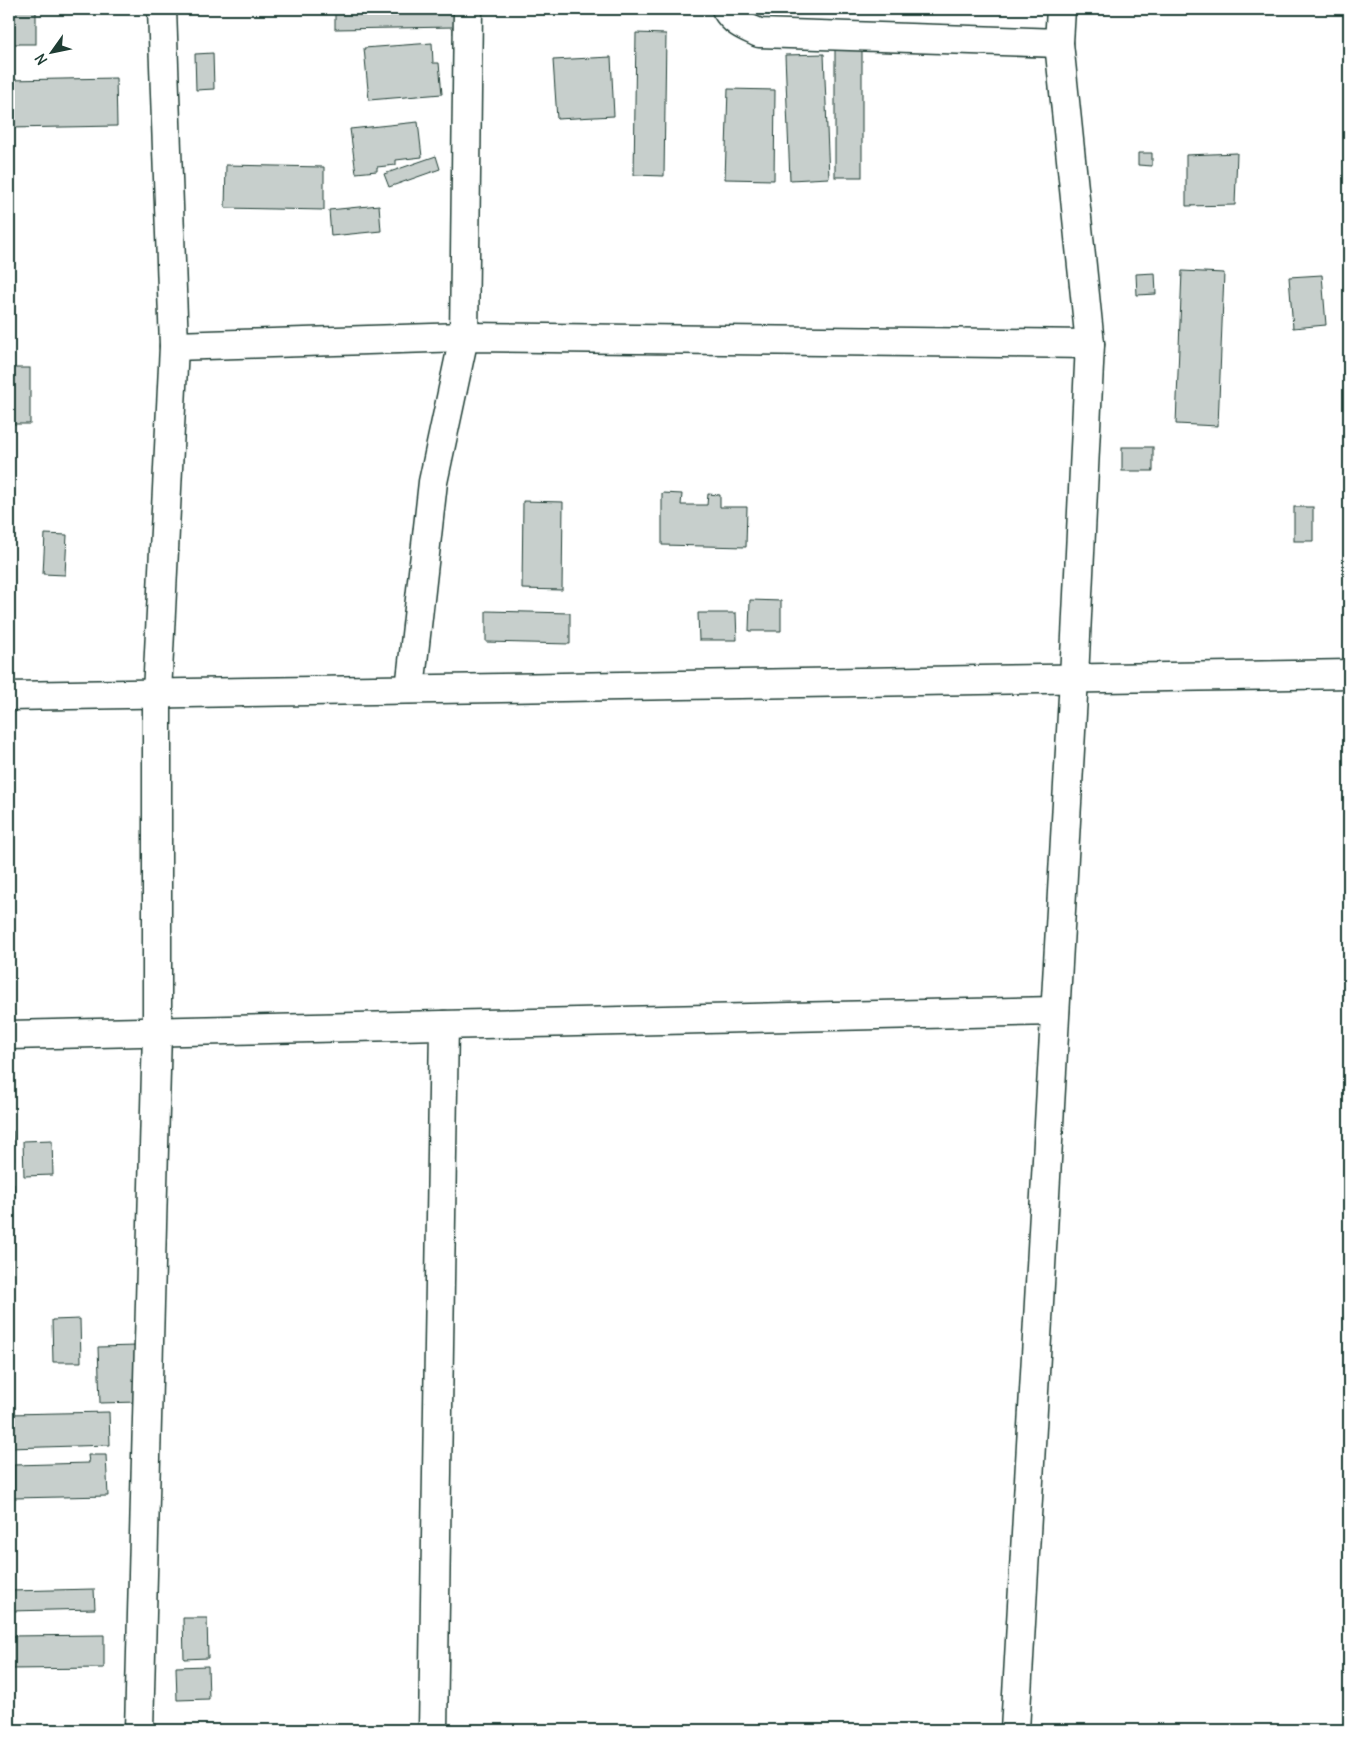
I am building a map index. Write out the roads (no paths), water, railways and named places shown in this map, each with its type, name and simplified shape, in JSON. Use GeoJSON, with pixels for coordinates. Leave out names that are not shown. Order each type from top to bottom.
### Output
{"type":"FeatureCollection","features":[{"type":"Feature","properties":{"kind":"street"},"geometry":{"type":"LineString","coordinates":[[139,1730],[157,1032],[157,693],[174,346],[162,9]]}},
{"type":"Feature","properties":{"kind":"street"},"geometry":{"type":"LineString","coordinates":[[410,689],[433,482],[464,337],[468,9]]}},
{"type":"Feature","properties":{"kind":"street"},"geometry":{"type":"LineString","coordinates":[[726,9],[730,16],[740,24],[760,33],[1059,43]]}},
{"type":"Feature","properties":{"kind":"street"},"geometry":{"type":"LineString","coordinates":[[1016,1730],[1074,678],[1090,344],[1059,43],[1061,9]]}},
{"type":"Feature","properties":{"kind":"street"},"geometry":{"type":"LineString","coordinates":[[174,346],[464,337],[1090,344]]}},
{"type":"Feature","properties":{"kind":"street"},"geometry":{"type":"LineString","coordinates":[[9,696],[1349,674]]}},
{"type":"Feature","properties":{"kind":"street"},"geometry":{"type":"LineString","coordinates":[[9,1035],[1055,1011]]}},
{"type":"Feature","properties":{"kind":"street"},"geometry":{"type":"LineString","coordinates":[[433,1730],[444,1025]]}}]}
